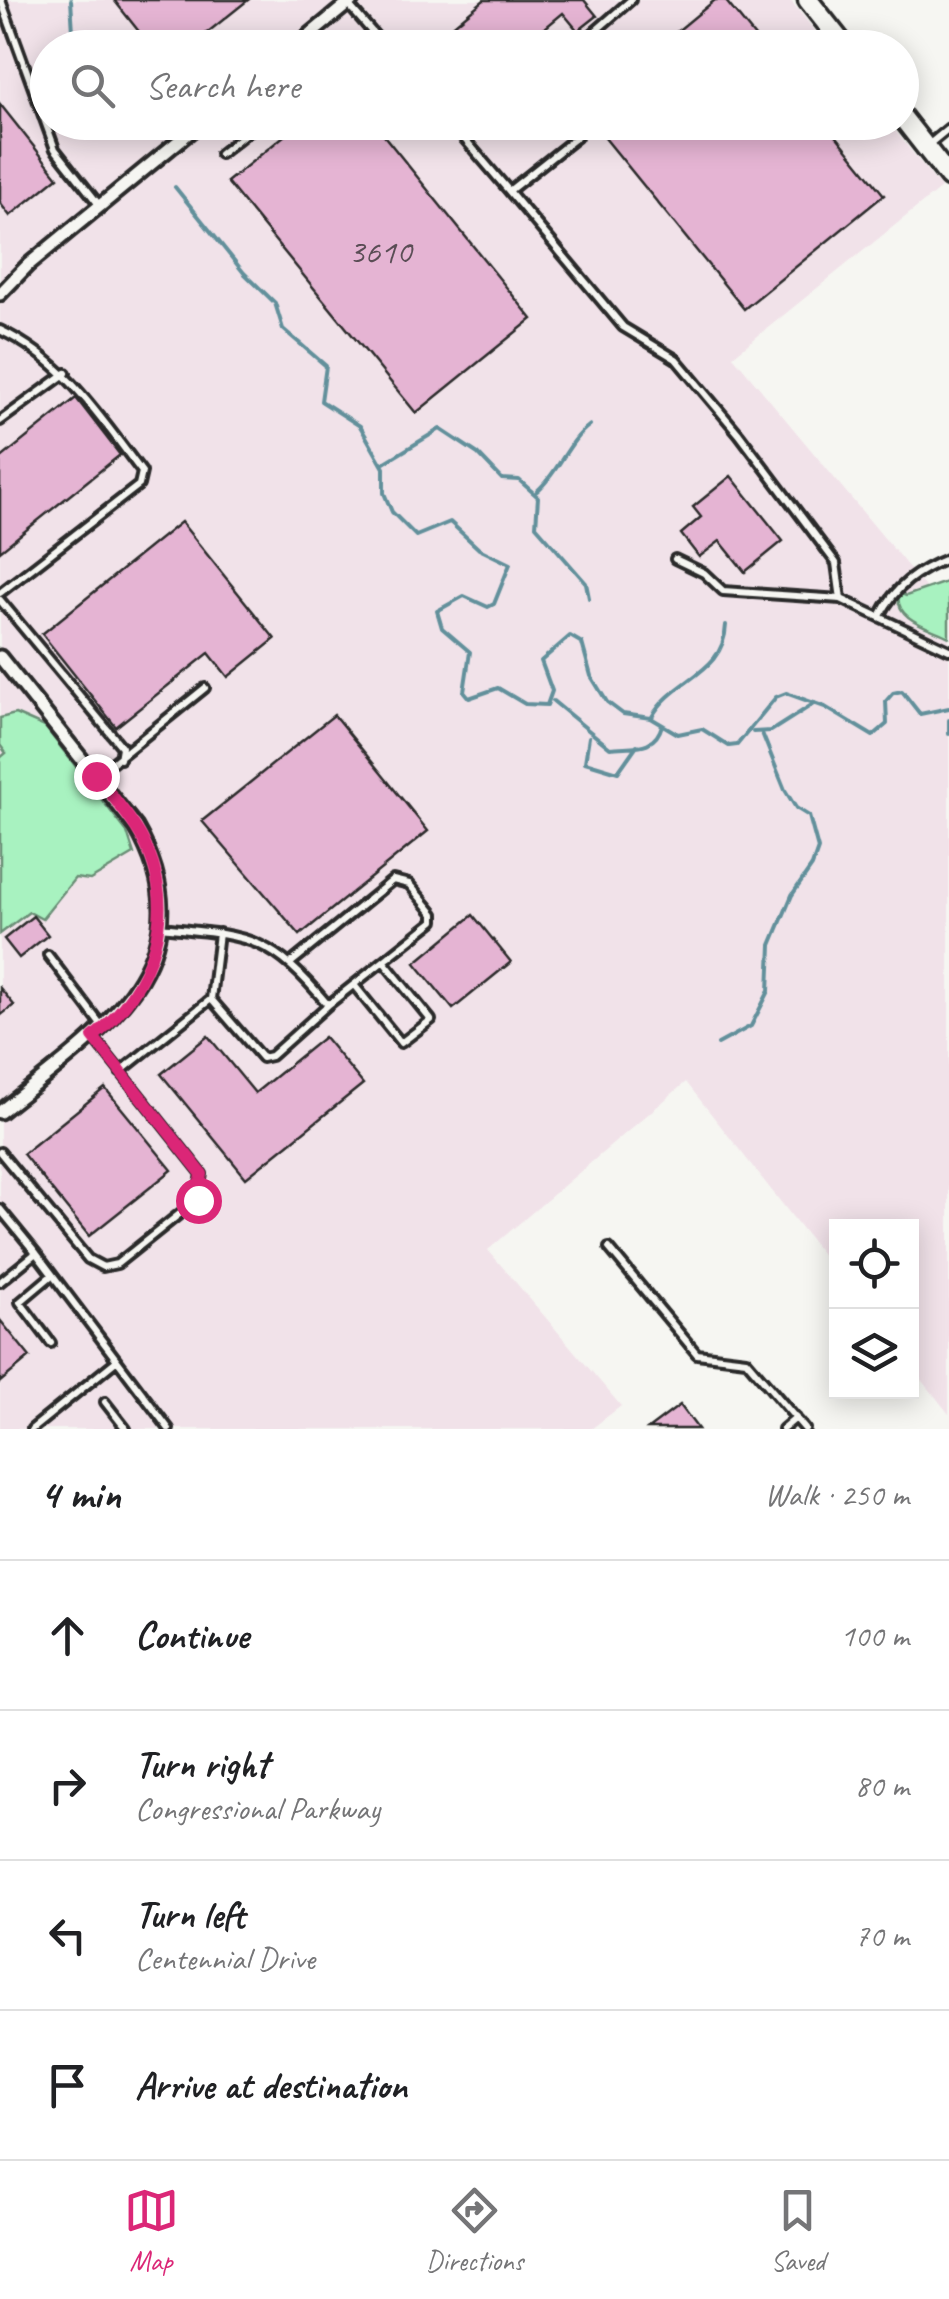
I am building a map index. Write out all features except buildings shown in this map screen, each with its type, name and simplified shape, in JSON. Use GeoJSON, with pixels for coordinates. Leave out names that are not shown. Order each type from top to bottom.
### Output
{"type":"FeatureCollection","features":[{"type":"Feature","properties":{"kind":"main road"},"geometry":{"type":"LineString","coordinates":[[808,0],[832,30]]}},
{"type":"Feature","properties":{"kind":"main road"},"geometry":{"type":"LineString","coordinates":[[919,138],[949,176]]}},
{"type":"Feature","properties":{"kind":"street"},"geometry":{"type":"LineString","coordinates":[[315,30],[348,1]]}},
{"type":"Feature","properties":{"kind":"street"},"geometry":{"type":"LineString","coordinates":[[0,294],[4,281],[180,140]]}},
{"type":"Feature","properties":{"kind":"street"},"geometry":{"type":"LineString","coordinates":[[0,657],[144,841],[158,883],[159,921],[152,958],[139,986],[104,1028],[0,1112]]}},
{"type":"Feature","properties":{"kind":"lane"},"geometry":{"type":"LineString","coordinates":[[0,0],[30,80]]}},
{"type":"Feature","properties":{"kind":"lane"},"geometry":{"type":"LineString","coordinates":[[596,30],[630,0]]}},
{"type":"Feature","properties":{"kind":"lane"},"geometry":{"type":"LineString","coordinates":[[348,1],[371,30]]}},
{"type":"Feature","properties":{"kind":"lane"},"geometry":{"type":"LineString","coordinates":[[926,147],[949,128]]}},
{"type":"Feature","properties":{"kind":"lane"},"geometry":{"type":"LineString","coordinates":[[53,140],[100,206]]}},
{"type":"Feature","properties":{"kind":"lane"},"geometry":{"type":"LineString","coordinates":[[220,154],[238,140]]}},
{"type":"Feature","properties":{"kind":"lane"},"geometry":{"type":"LineString","coordinates":[[465,140],[623,326],[676,359],[738,434],[820,536],[836,563],[841,599]]}},
{"type":"Feature","properties":{"kind":"lane"},"geometry":{"type":"LineString","coordinates":[[509,191],[572,140]]}},
{"type":"Feature","properties":{"kind":"lane"},"geometry":{"type":"LineString","coordinates":[[0,330],[27,343],[66,372],[142,472],[139,485],[0,597],[122,747],[120,759]]}},
{"type":"Feature","properties":{"kind":"lane"},"geometry":{"type":"LineString","coordinates":[[0,421],[66,372]]}},
{"type":"Feature","properties":{"kind":"lane"},"geometry":{"type":"LineString","coordinates":[[880,617],[889,598],[920,569],[949,558]]}},
{"type":"Feature","properties":{"kind":"lane"},"geometry":{"type":"LineString","coordinates":[[675,559],[704,573],[723,590],[841,599],[949,650]]}},
{"type":"Feature","properties":{"kind":"lane"},"geometry":{"type":"LineString","coordinates":[[96,776],[205,688]]}},
{"type":"Feature","properties":{"kind":"lane"},"geometry":{"type":"LineString","coordinates":[[219,933],[212,999],[262,1058],[270,1056],[434,921],[434,914],[400,880],[393,880],[292,962]]}},
{"type":"Feature","properties":{"kind":"lane"},"geometry":{"type":"LineString","coordinates":[[159,921],[275,950],[292,962],[328,1005]]}},
{"type":"Feature","properties":{"kind":"lane"},"geometry":{"type":"LineString","coordinates":[[48,955],[104,1028]]}},
{"type":"Feature","properties":{"kind":"lane"},"geometry":{"type":"LineString","coordinates":[[354,985],[400,1043],[431,1020],[384,962]]}},
{"type":"Feature","properties":{"kind":"lane"},"geometry":{"type":"LineString","coordinates":[[120,1072],[200,1004],[212,999]]}},
{"type":"Feature","properties":{"kind":"lane"},"geometry":{"type":"LineString","coordinates":[[0,1152],[88,1259],[103,1267],[116,1264],[198,1200],[202,1174],[93,1037]]}},
{"type":"Feature","properties":{"kind":"lane"},"geometry":{"type":"LineString","coordinates":[[0,1208],[169,1429]]}},
{"type":"Feature","properties":{"kind":"lane"},"geometry":{"type":"LineString","coordinates":[[609,1248],[697,1354],[746,1360],[805,1429]]}},
{"type":"Feature","properties":{"kind":"lane"},"geometry":{"type":"LineString","coordinates":[[0,1282],[36,1253]]}},
{"type":"Feature","properties":{"kind":"lane"},"geometry":{"type":"LineString","coordinates":[[51,1343],[20,1302],[52,1275]]}},
{"type":"Feature","properties":{"kind":"lane"},"geometry":{"type":"LineString","coordinates":[[32,1429],[116,1362]]}},
{"type":"Feature","properties":{"kind":"lane"},"geometry":{"type":"LineString","coordinates":[[105,1402],[126,1429]]}},
{"type":"Feature","properties":{"kind":"lane"},"geometry":{"type":"LineString","coordinates":[[783,1429],[796,1418]]}},
{"type":"Feature","properties":{"kind":"shaded area"},"geometry":{"type":"Polygon","coordinates":[[[0,0],[790,0],[814,30],[30,30],[30,140],[903,140],[941,188],[733,356],[949,616],[949,1414],[919,1376],[919,1219],[829,1219],[829,1263],[686,1082],[488,1250],[621,1406],[591,1429],[0,1429],[0,0]]]}},
{"type":"Feature","properties":{"kind":"green space"},"geometry":{"type":"Polygon","coordinates":[[[949,581],[949,637],[907,616],[901,609],[899,593],[906,596],[949,581]]]}},
{"type":"Feature","properties":{"kind":"green space"},"geometry":{"type":"Polygon","coordinates":[[[15,714],[45,727],[127,832],[134,854],[90,880],[75,878],[42,919],[29,912],[0,934],[0,758],[6,753],[0,745],[0,718],[15,714]]]}},
{"type":"Feature","properties":{"kind":"waterway"},"geometry":{"type":"LineString","coordinates":[[71,0],[73,30]]}},
{"type":"Feature","properties":{"kind":"waterway"},"geometry":{"type":"LineString","coordinates":[[175,187],[244,273],[275,303],[283,329],[326,366],[321,401],[360,426],[384,468],[384,493],[392,512],[416,536],[450,522],[479,549],[510,564],[494,604],[488,607],[464,596],[437,611],[442,628],[470,652],[464,692],[469,698],[498,688],[525,704],[547,705],[552,691],[541,661],[570,636],[582,643],[591,676],[607,702],[623,714],[651,718],[678,734],[702,729],[729,746],[737,745],[776,697],[786,693],[825,707],[873,736],[887,724],[886,701],[893,693],[902,691],[920,714],[949,708]]}},
{"type":"Feature","properties":{"kind":"waterway"},"geometry":{"type":"LineString","coordinates":[[537,491],[590,425]]}},
{"type":"Feature","properties":{"kind":"waterway"},"geometry":{"type":"LineString","coordinates":[[384,463],[440,429],[478,454],[502,479],[519,480],[538,497],[536,526],[586,583],[589,598]]}},
{"type":"Feature","properties":{"kind":"waterway"},"geometry":{"type":"LineString","coordinates":[[652,717],[672,693],[717,655],[726,625]]}},
{"type":"Feature","properties":{"kind":"waterway"},"geometry":{"type":"LineString","coordinates":[[553,701],[610,748],[648,743],[659,734],[662,725]]}},
{"type":"Feature","properties":{"kind":"waterway"},"geometry":{"type":"LineString","coordinates":[[753,732],[771,731],[815,703]]}},
{"type":"Feature","properties":{"kind":"waterway"},"geometry":{"type":"LineString","coordinates":[[949,720],[949,734]]}},
{"type":"Feature","properties":{"kind":"waterway"},"geometry":{"type":"LineString","coordinates":[[718,1044],[751,1026],[769,991],[771,945],[792,895],[812,866],[818,849],[809,816],[796,808],[785,790],[762,733]]}},
{"type":"Feature","properties":{"kind":"waterway"},"geometry":{"type":"LineString","coordinates":[[589,737],[585,762],[618,772],[637,745]]}},
{"type":"Feature","properties":{"kind":"route"},"geometry":{"type":"LineString","coordinates":[[96,776],[128,816],[150,854],[160,916],[146,973],[132,998],[93,1037],[202,1174],[198,1200]]}}]}
